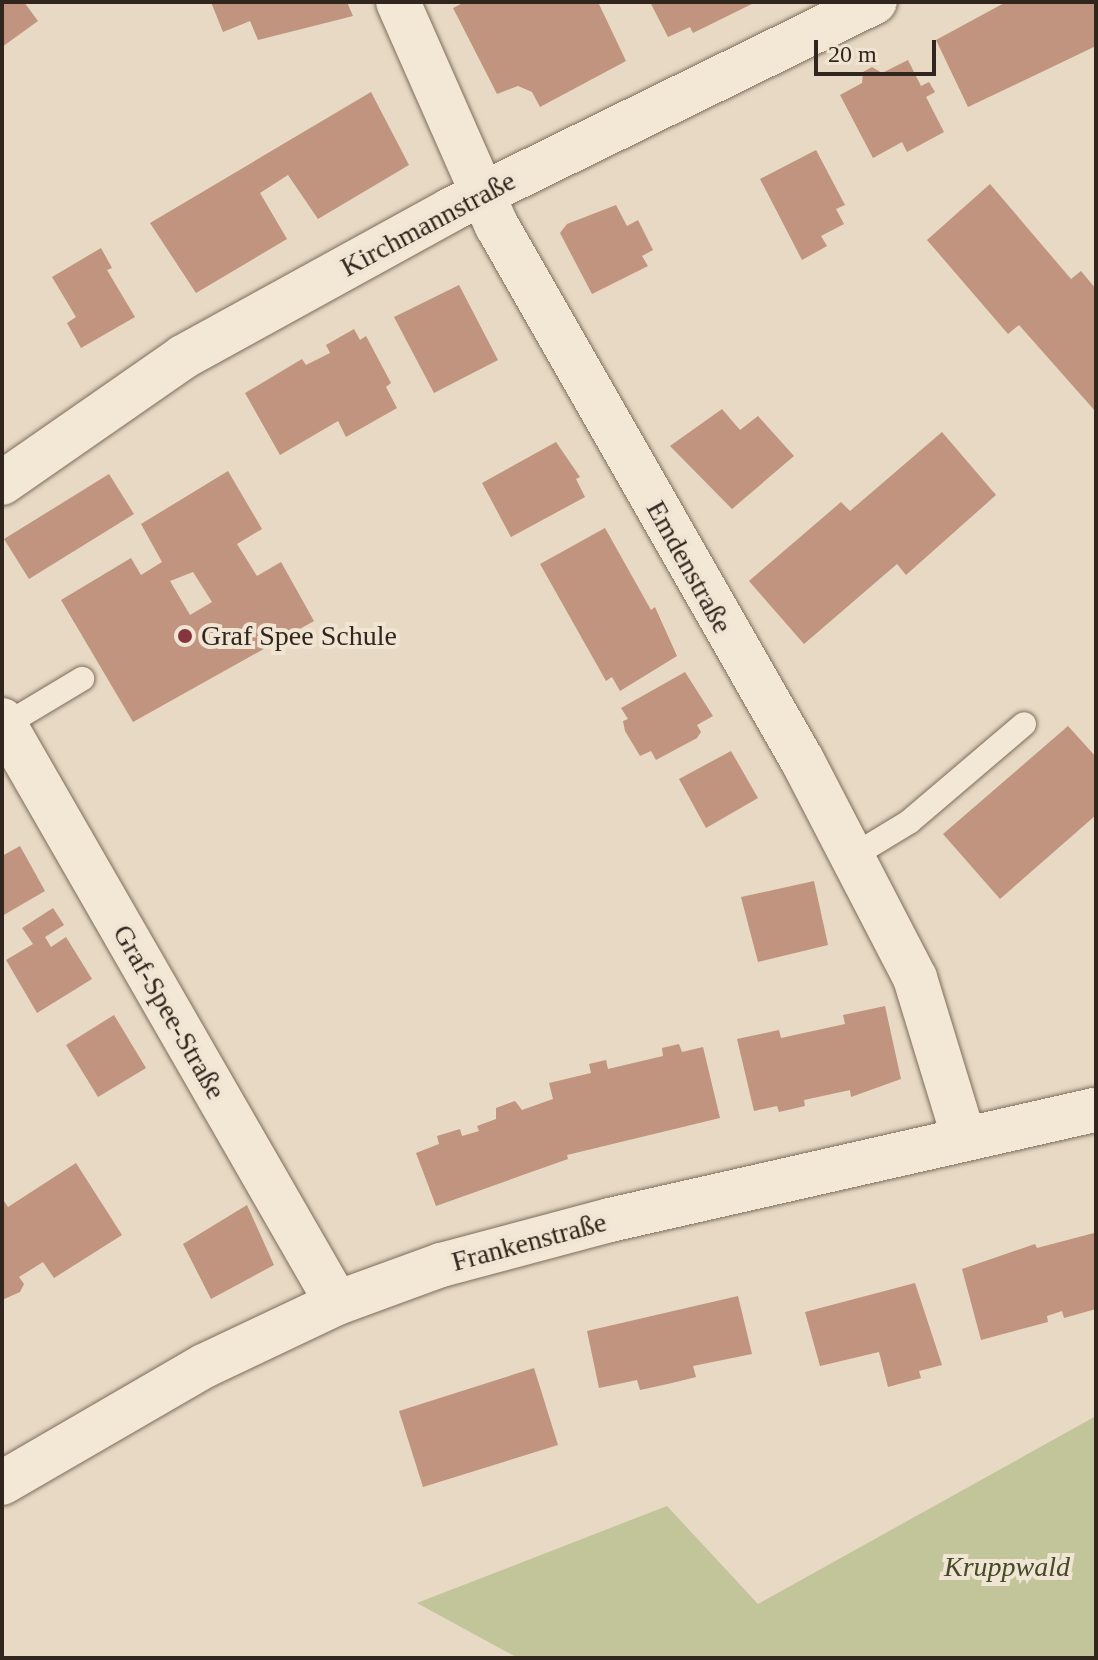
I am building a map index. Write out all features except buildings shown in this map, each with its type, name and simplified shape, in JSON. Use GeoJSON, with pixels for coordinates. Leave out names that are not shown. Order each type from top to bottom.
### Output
{"type":"FeatureCollection","features":[{"type":"Feature","properties":{"kind":"street","name":"Emdenstraße"},"geometry":{"type":"LineString","coordinates":[[398,2],[481,194],[853,856],[915,978],[964,1138]]}},
{"type":"Feature","properties":{"kind":"street","name":"Kirchmannstraße"},"geometry":{"type":"LineString","coordinates":[[2,483],[183,357],[481,194],[875,2]]}},
{"type":"Feature","properties":{"kind":"street","name":"Graf-Spee-Straße"},"geometry":{"type":"LineString","coordinates":[[3,722],[337,1303]]}},
{"type":"Feature","properties":{"kind":"street","name":"Frankenstraße"},"geometry":{"type":"LineString","coordinates":[[2,1483],[204,1366],[337,1303],[525,1240],[1096,1110]]}},
{"type":"Feature","properties":{"kind":"lane"},"geometry":{"type":"LineString","coordinates":[[3,722],[82,679]]}},
{"type":"Feature","properties":{"kind":"lane"},"geometry":{"type":"LineString","coordinates":[[853,856],[909,822],[1024,724]]}},
{"type":"Feature","properties":{"kind":"green space","name":"Kruppwald"},"geometry":{"type":"Polygon","coordinates":[[[1096,1416],[1096,1658],[518,1658],[417,1603],[667,1506],[758,1604],[1096,1416]]]}},
{"type":"Feature","properties":{"kind":"place","name":"Graf Spee Schule"},"geometry":{"type":"Point","coordinates":[185,636]}}]}
